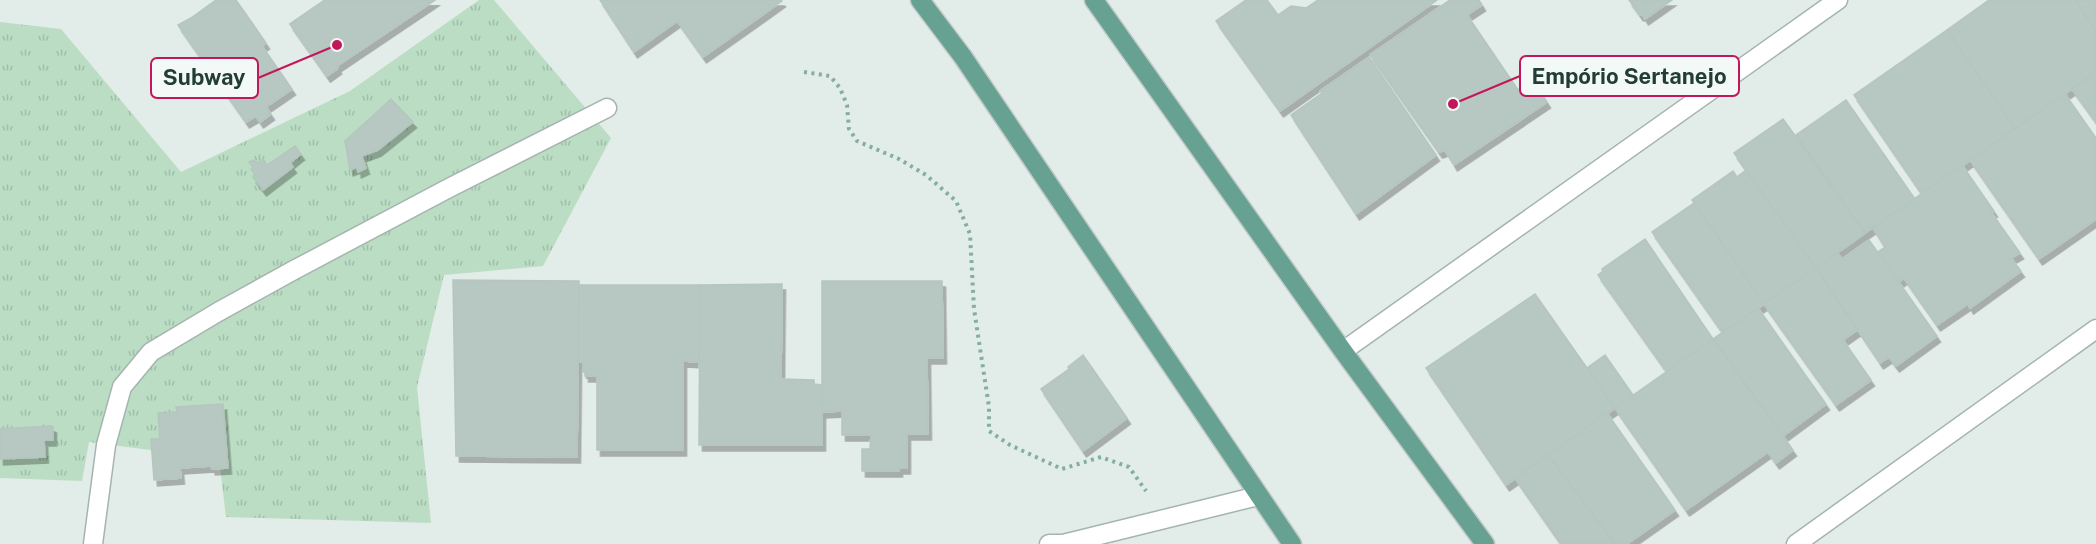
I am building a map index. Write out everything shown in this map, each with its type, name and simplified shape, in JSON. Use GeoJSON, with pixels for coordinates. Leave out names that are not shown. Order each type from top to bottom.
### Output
{"type":"FeatureCollection","features":[{"type":"Feature","properties":{"kind":"main road"},"geometry":{"type":"LineString","coordinates":[[920,0],[963,57],[1292,544]]}},
{"type":"Feature","properties":{"kind":"main road"},"geometry":{"type":"LineString","coordinates":[[1094,0],[1343,351],[1485,544]]}},
{"type":"Feature","properties":{"kind":"lane"},"geometry":{"type":"LineString","coordinates":[[1343,351],[1838,0]]}},
{"type":"Feature","properties":{"kind":"lane"},"geometry":{"type":"LineString","coordinates":[[93,544],[106,445],[122,387],[151,352],[218,312],[449,188],[607,108]]}},
{"type":"Feature","properties":{"kind":"lane"},"geometry":{"type":"LineString","coordinates":[[1796,544],[2096,329]]}},
{"type":"Feature","properties":{"kind":"lane"},"geometry":{"type":"LineString","coordinates":[[1049,544],[1063,544],[1258,496]]}},
{"type":"Feature","properties":{"kind":"path"},"geometry":{"type":"LineString","coordinates":[[804,72],[830,76],[840,88],[847,105],[849,129],[857,141],[899,159],[926,175],[956,201],[970,234],[974,309],[989,407],[989,431],[1010,445],[1062,469],[1101,457],[1129,467],[1166,519]]}},
{"type":"Feature","properties":{"kind":"green space"},"geometry":{"type":"Polygon","coordinates":[[[479,0],[494,0],[611,138],[543,266],[444,275],[417,387],[431,523],[226,517],[219,459],[89,442],[82,481],[0,478],[0,22],[61,29],[181,172],[350,91],[479,0]]]}},
{"type":"Feature","properties":{"kind":"building"},"geometry":{"type":"Polygon","coordinates":[[[216,0],[236,0],[266,43],[262,46],[292,89],[266,107],[271,114],[260,122],[256,116],[246,122],[178,25],[216,0]]]}},
{"type":"Feature","properties":{"kind":"building"},"geometry":{"type":"Polygon","coordinates":[[[325,0],[435,0],[337,66],[338,68],[327,76],[290,24],[325,0]]]}},
{"type":"Feature","properties":{"kind":"building"},"geometry":{"type":"Polygon","coordinates":[[[325,0],[435,0],[337,66],[338,68],[327,76],[290,24],[325,0]]]}},
{"type":"Feature","properties":{"kind":"building"},"geometry":{"type":"Polygon","coordinates":[[[600,0],[782,1],[703,57],[678,22],[680,19],[634,52],[600,0]]]}},
{"type":"Feature","properties":{"kind":"building"},"geometry":{"type":"Polygon","coordinates":[[[1246,0],[1267,0],[1278,15],[1291,6],[1306,8],[1318,0],[1437,0],[1280,111],[1216,21],[1246,0]]]}},
{"type":"Feature","properties":{"kind":"building"},"geometry":{"type":"Polygon","coordinates":[[[1450,0],[1479,0],[1482,5],[1467,15],[1518,90],[1533,81],[1547,102],[1454,165],[1445,150],[1439,152],[1370,55],[1450,0]]]}},
{"type":"Feature","properties":{"kind":"building"},"geometry":{"type":"Polygon","coordinates":[[[1629,0],[1672,0],[1645,19],[1629,0]]]}},
{"type":"Feature","properties":{"kind":"building"},"geometry":{"type":"Polygon","coordinates":[[[1989,0],[2075,0],[2096,31],[2096,72],[2015,129],[1947,30],[1989,0]]]}},
{"type":"Feature","properties":{"kind":"building"},"geometry":{"type":"Polygon","coordinates":[[[2075,0],[2096,0],[2096,31],[2088,19],[2075,0]]]}},
{"type":"Feature","properties":{"kind":"building"},"geometry":{"type":"Polygon","coordinates":[[[1947,30],[2015,129],[1922,194],[1854,95],[1947,30]]]}},
{"type":"Feature","properties":{"kind":"building"},"geometry":{"type":"Polygon","coordinates":[[[1369,57],[1436,155],[1356,214],[1291,115],[1322,93],[1320,91],[1369,57]]]}},
{"type":"Feature","properties":{"kind":"building"},"geometry":{"type":"Polygon","coordinates":[[[2096,72],[2096,122],[2072,89],[2096,72]]]}},
{"type":"Feature","properties":{"kind":"building"},"geometry":{"type":"Polygon","coordinates":[[[2065,94],[2096,138],[2096,219],[2039,259],[1970,160],[2065,94]]]}},
{"type":"Feature","properties":{"kind":"building"},"geometry":{"type":"Polygon","coordinates":[[[391,99],[413,122],[378,150],[362,156],[366,168],[358,172],[357,167],[350,170],[345,141],[391,99]]]}},
{"type":"Feature","properties":{"kind":"building"},"geometry":{"type":"Polygon","coordinates":[[[1846,100],[1915,199],[1865,233],[1796,135],[1846,100]]]}},
{"type":"Feature","properties":{"kind":"building"},"geometry":{"type":"Polygon","coordinates":[[[1783,119],[1865,233],[1816,268],[1734,153],[1783,119]]]}},
{"type":"Feature","properties":{"kind":"building"},"geometry":{"type":"Polygon","coordinates":[[[295,146],[301,154],[290,163],[293,167],[263,190],[253,177],[255,174],[249,162],[254,160],[257,163],[263,159],[267,165],[295,146]]]}},
{"type":"Feature","properties":{"kind":"building"},"geometry":{"type":"Polygon","coordinates":[[[1962,165],[2020,253],[2011,258],[2021,271],[1970,308],[1968,304],[1937,325],[1904,278],[1899,282],[1878,252],[1885,247],[1873,228],[1962,165]]]}},
{"type":"Feature","properties":{"kind":"building"},"geometry":{"type":"Polygon","coordinates":[[[1746,170],[1816,268],[1764,304],[1692,200],[1733,171],[1737,177],[1746,170]]]}},
{"type":"Feature","properties":{"kind":"building"},"geometry":{"type":"Polygon","coordinates":[[[1694,203],[1764,304],[1723,333],[1652,232],[1694,203]]]}},
{"type":"Feature","properties":{"kind":"building"},"geometry":{"type":"Polygon","coordinates":[[[1645,239],[1713,339],[1667,372],[1598,275],[1603,271],[1602,269],[1645,239]]]}},
{"type":"Feature","properties":{"kind":"building"},"geometry":{"type":"Polygon","coordinates":[[[1869,240],[1937,336],[1896,366],[1889,357],[1880,363],[1816,268],[1837,253],[1842,259],[1869,240]]]}},
{"type":"Feature","properties":{"kind":"building"},"geometry":{"type":"Polygon","coordinates":[[[1816,268],[1857,330],[1843,340],[1871,380],[1836,405],[1764,304],[1816,268]]]}},
{"type":"Feature","properties":{"kind":"building"},"geometry":{"type":"Polygon","coordinates":[[[453,280],[579,281],[577,457],[456,456],[453,280]]]}},
{"type":"Feature","properties":{"kind":"building"},"geometry":{"type":"Polygon","coordinates":[[[822,281],[942,281],[943,358],[927,358],[928,434],[907,434],[907,468],[899,468],[899,471],[862,471],[862,449],[870,449],[871,435],[842,435],[842,411],[822,412],[822,281]]]}},
{"type":"Feature","properties":{"kind":"building"},"geometry":{"type":"Polygon","coordinates":[[[782,284],[781,379],[814,380],[814,384],[822,385],[822,445],[699,445],[700,285],[782,284]]]}},
{"type":"Feature","properties":{"kind":"building"},"geometry":{"type":"Polygon","coordinates":[[[579,285],[700,285],[699,362],[683,361],[683,450],[597,450],[597,376],[585,376],[583,362],[578,362],[579,285]]]}},
{"type":"Feature","properties":{"kind":"building"},"geometry":{"type":"Polygon","coordinates":[[[1535,294],[1615,408],[1506,485],[1426,368],[1535,294]]]}},
{"type":"Feature","properties":{"kind":"building"},"geometry":{"type":"Polygon","coordinates":[[[1758,308],[1826,404],[1783,436],[1713,339],[1758,308]]]}},
{"type":"Feature","properties":{"kind":"building"},"geometry":{"type":"Polygon","coordinates":[[[1713,339],[1793,450],[1776,463],[1768,452],[1686,510],[1615,408],[1713,339]]]}},
{"type":"Feature","properties":{"kind":"building"},"geometry":{"type":"Polygon","coordinates":[[[1083,355],[1127,418],[1083,451],[1041,389],[1069,369],[1068,367],[1083,355]]]}},
{"type":"Feature","properties":{"kind":"building"},"geometry":{"type":"Polygon","coordinates":[[[1605,355],[1633,395],[1615,408],[1587,368],[1605,355]]]}},
{"type":"Feature","properties":{"kind":"building"},"geometry":{"type":"Polygon","coordinates":[[[223,404],[228,468],[212,469],[211,466],[180,468],[181,478],[154,480],[151,439],[160,439],[158,413],[177,412],[176,407],[223,404]]]}},
{"type":"Feature","properties":{"kind":"building"},"geometry":{"type":"Polygon","coordinates":[[[1607,413],[1675,510],[1627,544],[1615,544],[1548,455],[1607,413]]]}},
{"type":"Feature","properties":{"kind":"building"},"geometry":{"type":"Polygon","coordinates":[[[53,427],[53,440],[44,440],[45,457],[0,459],[0,429],[53,427]]]}},
{"type":"Feature","properties":{"kind":"building"},"geometry":{"type":"Polygon","coordinates":[[[1548,455],[1615,544],[1561,544],[1515,478],[1548,455]]]}},
{"type":"Feature","properties":{"kind":"place","name":"Subway"},"geometry":{"type":"Point","coordinates":[337,45]}},
{"type":"Feature","properties":{"kind":"place","name":"Empório Sertanejo"},"geometry":{"type":"Point","coordinates":[1453,104]}}]}
